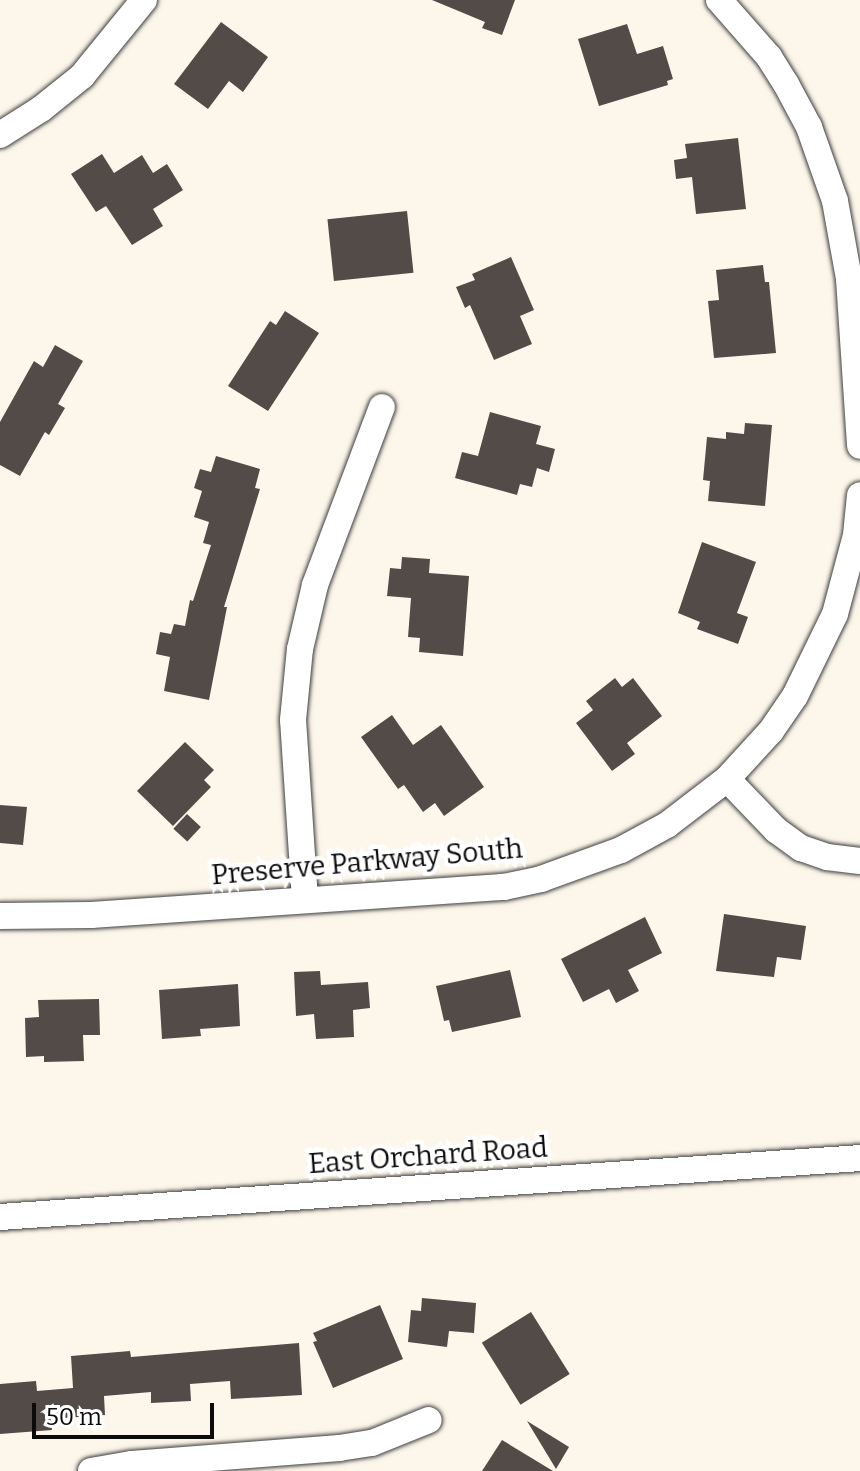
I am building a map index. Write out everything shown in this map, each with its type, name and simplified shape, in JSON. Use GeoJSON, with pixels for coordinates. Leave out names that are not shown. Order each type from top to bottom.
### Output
{"type":"FeatureCollection","features":[{"type":"Feature","properties":{"kind":"street"},"geometry":{"type":"LineString","coordinates":[[0,135],[41,109],[82,76],[144,0]]}},
{"type":"Feature","properties":{"kind":"street"},"geometry":{"type":"LineString","coordinates":[[719,0],[769,57],[786,84],[823,162],[845,252],[858,386],[860,446]]}},
{"type":"Feature","properties":{"kind":"street"},"geometry":{"type":"LineString","coordinates":[[305,900],[293,720],[300,649],[315,585],[382,407]]}},
{"type":"Feature","properties":{"kind":"street","name":"Preserve Parkway South"},"geometry":{"type":"LineString","coordinates":[[0,916],[91,915],[504,887],[541,879],[621,850],[667,825],[727,779],[771,731],[817,657],[846,579],[860,495]]}},
{"type":"Feature","properties":{"kind":"street"},"geometry":{"type":"LineString","coordinates":[[727,779],[776,830],[801,848],[827,857],[860,861]]}},
{"type":"Feature","properties":{"kind":"street","name":"East Orchard Road"},"geometry":{"type":"LineString","coordinates":[[0,1217],[860,1158]]}},
{"type":"Feature","properties":{"kind":"street"},"geometry":{"type":"LineString","coordinates":[[91,1471],[132,1464],[339,1448],[372,1443],[429,1420]]}},
{"type":"Feature","properties":{"kind":"building"},"geometry":{"type":"Polygon","coordinates":[[[432,0],[515,0],[502,35],[482,28],[485,22],[432,0]]]}},
{"type":"Feature","properties":{"kind":"building"},"geometry":{"type":"Polygon","coordinates":[[[221,22],[268,57],[243,92],[229,81],[208,109],[174,84],[221,22]]]}},
{"type":"Feature","properties":{"kind":"building"},"geometry":{"type":"Polygon","coordinates":[[[627,24],[637,54],[663,46],[673,79],[667,81],[668,85],[599,106],[578,39],[627,24]]]}},
{"type":"Feature","properties":{"kind":"building"},"geometry":{"type":"Polygon","coordinates":[[[738,138],[746,209],[696,214],[692,177],[676,179],[674,160],[687,158],[685,144],[738,138]]]}},
{"type":"Feature","properties":{"kind":"building"},"geometry":{"type":"Polygon","coordinates":[[[102,154],[114,173],[142,155],[153,173],[167,164],[183,190],[153,209],[163,226],[132,245],[106,206],[96,212],[71,174],[102,154]]]}},
{"type":"Feature","properties":{"kind":"building"},"geometry":{"type":"Polygon","coordinates":[[[407,211],[413,273],[334,281],[327,219],[407,211]]]}},
{"type":"Feature","properties":{"kind":"building"},"geometry":{"type":"Polygon","coordinates":[[[511,257],[534,310],[520,316],[532,344],[494,360],[470,305],[465,308],[456,287],[475,280],[472,274],[511,257]]]}},
{"type":"Feature","properties":{"kind":"building"},"geometry":{"type":"Polygon","coordinates":[[[763,265],[765,282],[769,282],[776,353],[714,358],[708,301],[719,300],[716,270],[763,265]]]}},
{"type":"Feature","properties":{"kind":"building"},"geometry":{"type":"Polygon","coordinates":[[[285,311],[319,333],[268,411],[228,386],[270,321],[276,325],[285,311]]]}},
{"type":"Feature","properties":{"kind":"building"},"geometry":{"type":"Polygon","coordinates":[[[55,345],[83,361],[58,404],[65,408],[49,435],[45,432],[20,476],[0,465],[0,422],[34,361],[43,367],[55,345]]]}},
{"type":"Feature","properties":{"kind":"building"},"geometry":{"type":"Polygon","coordinates":[[[490,412],[541,426],[536,444],[555,449],[549,472],[537,468],[532,487],[520,484],[517,495],[455,478],[462,452],[478,456],[490,412]]]}},
{"type":"Feature","properties":{"kind":"building"},"geometry":{"type":"Polygon","coordinates":[[[745,423],[772,425],[765,506],[708,501],[710,481],[703,480],[707,437],[726,439],[726,432],[744,434],[745,423]]]}},
{"type":"Feature","properties":{"kind":"building"},"geometry":{"type":"Polygon","coordinates":[[[216,456],[260,469],[255,488],[260,489],[224,607],[227,607],[209,700],[164,691],[170,657],[156,654],[160,632],[171,634],[174,624],[185,626],[190,600],[193,601],[211,545],[203,543],[209,522],[194,517],[202,491],[194,488],[200,469],[211,472],[216,456]]]}},
{"type":"Feature","properties":{"kind":"building"},"geometry":{"type":"Polygon","coordinates":[[[702,542],[756,562],[737,613],[748,617],[738,644],[697,629],[700,622],[678,613],[702,542]]]}},
{"type":"Feature","properties":{"kind":"building"},"geometry":{"type":"Polygon","coordinates":[[[402,557],[430,559],[429,573],[469,576],[463,656],[419,652],[420,638],[408,637],[411,598],[387,596],[390,568],[401,569],[402,557]]]}},
{"type":"Feature","properties":{"kind":"building"},"geometry":{"type":"Polygon","coordinates":[[[615,678],[622,687],[633,678],[662,716],[627,743],[635,754],[612,771],[576,723],[593,710],[586,701],[615,678]]]}},
{"type":"Feature","properties":{"kind":"building"},"geometry":{"type":"Polygon","coordinates":[[[392,715],[413,745],[441,725],[484,787],[444,816],[435,803],[423,812],[404,785],[398,789],[361,737],[392,715]]]}},
{"type":"Feature","properties":{"kind":"building"},"geometry":{"type":"Polygon","coordinates":[[[185,742],[214,770],[204,780],[211,787],[173,826],[137,791],[185,742]]]}},
{"type":"Feature","properties":{"kind":"building"},"geometry":{"type":"Polygon","coordinates":[[[0,805],[27,807],[23,845],[0,843],[0,805]]]}},
{"type":"Feature","properties":{"kind":"building"},"geometry":{"type":"Polygon","coordinates":[[[187,814],[201,827],[187,842],[173,829],[187,814]]]}},
{"type":"Feature","properties":{"kind":"building"},"geometry":{"type":"Polygon","coordinates":[[[724,914],[806,926],[801,960],[777,957],[774,977],[716,971],[724,914]]]}},
{"type":"Feature","properties":{"kind":"building"},"geometry":{"type":"Polygon","coordinates":[[[645,917],[662,953],[628,970],[639,991],[616,1003],[609,989],[583,1002],[561,959],[645,917]]]}},
{"type":"Feature","properties":{"kind":"building"},"geometry":{"type":"Polygon","coordinates":[[[510,970],[521,1017],[452,1032],[449,1020],[444,1021],[436,986],[510,970]]]}},
{"type":"Feature","properties":{"kind":"building"},"geometry":{"type":"Polygon","coordinates":[[[320,971],[321,985],[368,982],[370,1008],[353,1010],[354,1037],[316,1039],[314,1014],[296,1016],[294,972],[320,971]]]}},
{"type":"Feature","properties":{"kind":"building"},"geometry":{"type":"Polygon","coordinates":[[[238,984],[240,1026],[200,1029],[201,1036],[162,1039],[159,990],[238,984]]]}},
{"type":"Feature","properties":{"kind":"building"},"geometry":{"type":"Polygon","coordinates":[[[99,999],[100,1035],[83,1035],[84,1061],[44,1062],[44,1056],[26,1057],[25,1018],[39,1017],[38,1000],[99,999]]]}},
{"type":"Feature","properties":{"kind":"building"},"geometry":{"type":"Polygon","coordinates":[[[422,1298],[476,1303],[474,1333],[449,1331],[447,1347],[408,1342],[411,1310],[421,1311],[422,1298]]]}},
{"type":"Feature","properties":{"kind":"building"},"geometry":{"type":"Polygon","coordinates":[[[380,1305],[403,1359],[333,1388],[313,1342],[317,1341],[313,1333],[380,1305]]]}},
{"type":"Feature","properties":{"kind":"building"},"geometry":{"type":"Polygon","coordinates":[[[531,1312],[570,1374],[520,1405],[482,1343],[531,1312]]]}},
{"type":"Feature","properties":{"kind":"building"},"geometry":{"type":"Polygon","coordinates":[[[299,1343],[302,1395],[231,1399],[230,1381],[190,1384],[191,1401],[151,1403],[151,1392],[104,1396],[105,1415],[51,1419],[52,1430],[0,1434],[0,1384],[36,1381],[37,1391],[73,1388],[71,1356],[130,1351],[131,1357],[299,1343]]]}},
{"type":"Feature","properties":{"kind":"building"},"geometry":{"type":"Polygon","coordinates":[[[527,1421],[569,1447],[556,1469],[527,1421]]]}},
{"type":"Feature","properties":{"kind":"building"},"geometry":{"type":"Polygon","coordinates":[[[502,1440],[553,1471],[482,1471],[502,1440]]]}}]}
